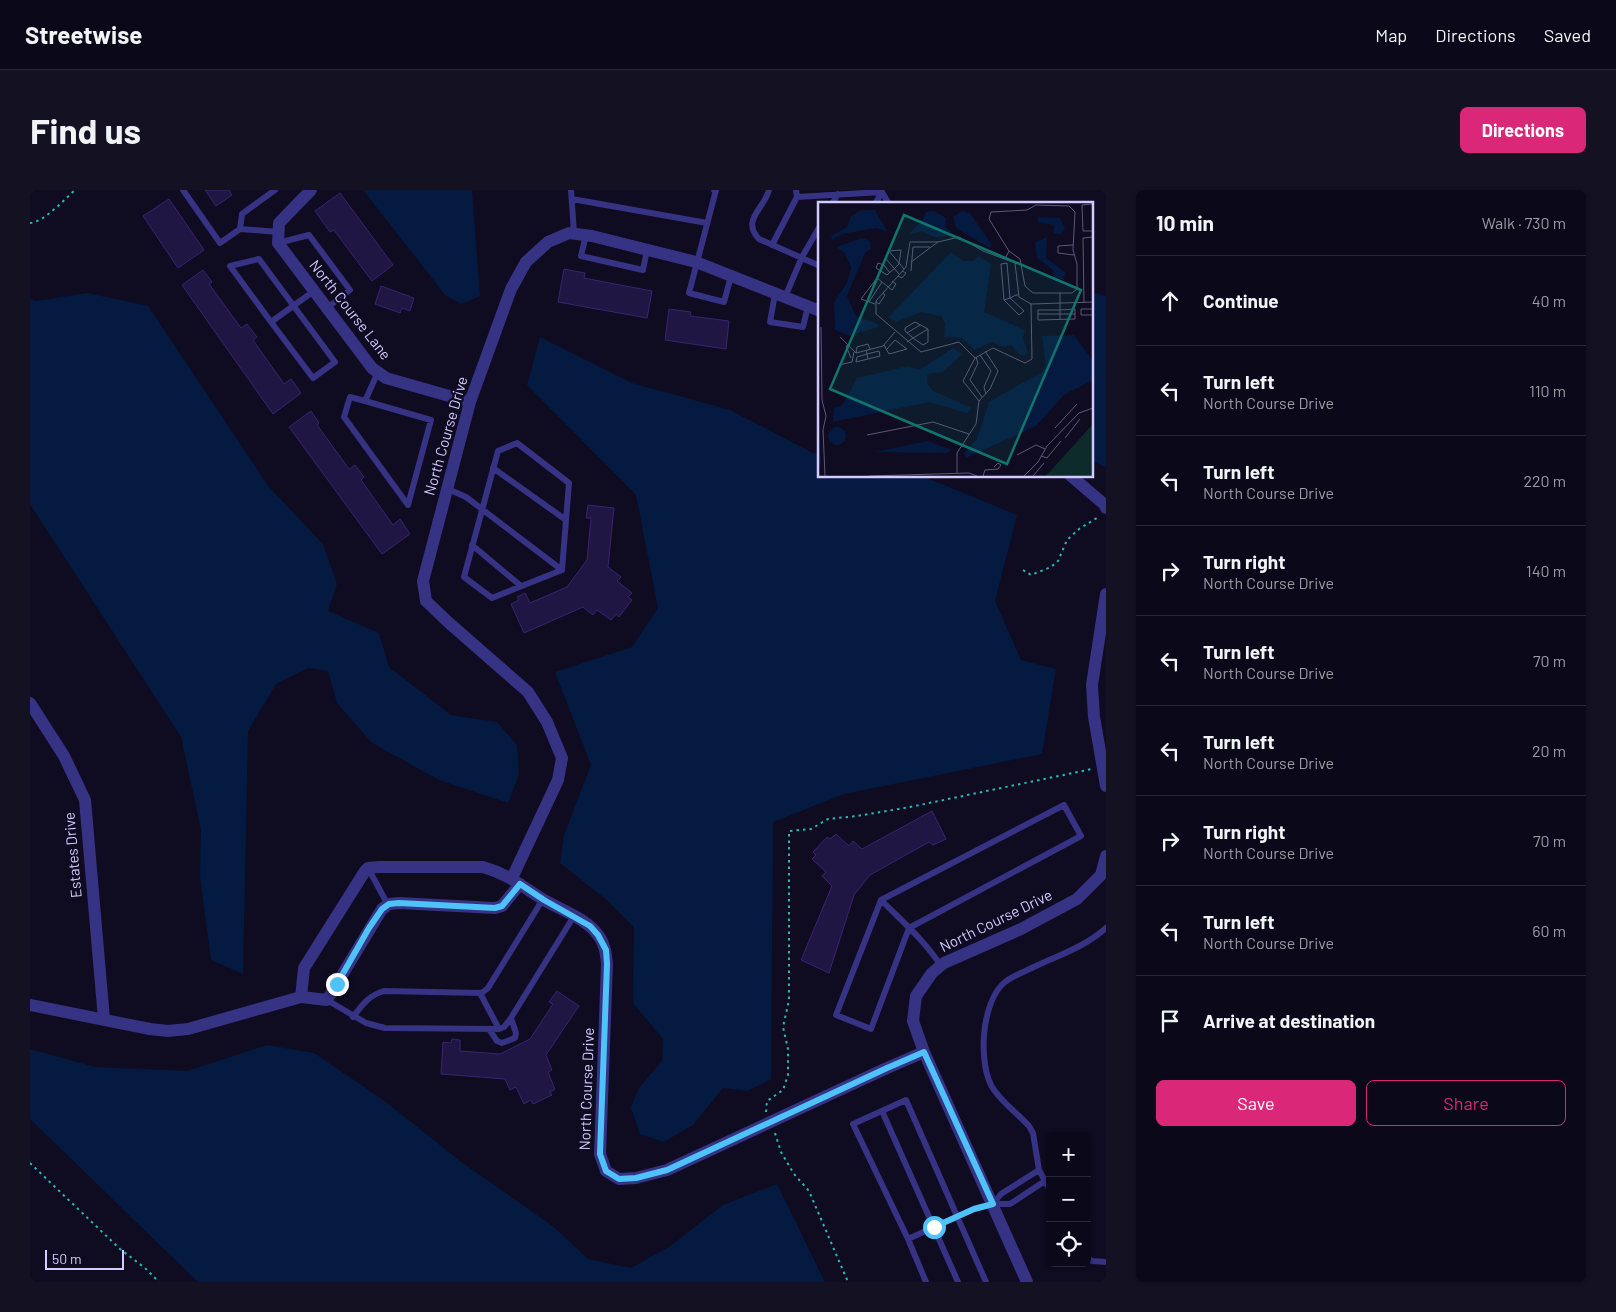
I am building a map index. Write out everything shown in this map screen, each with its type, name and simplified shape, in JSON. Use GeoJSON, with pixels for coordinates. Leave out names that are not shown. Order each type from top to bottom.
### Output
{"type":"FeatureCollection","features":[{"type":"Feature","properties":{"kind":"street"},"geometry":{"type":"LineString","coordinates":[[278,238],[279,223],[304,192]]}},
{"type":"Feature","properties":{"kind":"street","name":"North Course Drive"},"geometry":{"type":"LineString","coordinates":[[388,905],[399,903],[495,908],[502,906],[516,881],[558,780],[562,758],[547,722],[528,692],[426,601],[423,582],[430,549],[448,489],[470,402],[511,289],[526,262],[548,242],[569,232],[580,234]]}},
{"type":"Feature","properties":{"kind":"street"},"geometry":{"type":"LineString","coordinates":[[580,234],[696,262],[814,309]]}},
{"type":"Feature","properties":{"kind":"street","name":"North Course Lane"},"geometry":{"type":"LineString","coordinates":[[278,238],[326,308],[372,368],[386,378],[470,402]]}},
{"type":"Feature","properties":{"kind":"street"},"geometry":{"type":"LineString","coordinates":[[1073,478],[1105,505],[1104,512]]}},
{"type":"Feature","properties":{"kind":"street"},"geometry":{"type":"LineString","coordinates":[[1106,594],[1092,684],[1094,716],[1106,786]]}},
{"type":"Feature","properties":{"kind":"street","name":"Estates Drive"},"geometry":{"type":"LineString","coordinates":[[30,703],[64,756],[85,800],[104,1020]]}},
{"type":"Feature","properties":{"kind":"street","name":"North Course Drive"},"geometry":{"type":"LineString","coordinates":[[1027,1282],[924,1052],[913,1021],[916,996],[932,973],[941,966],[1021,929],[1077,899],[1100,875],[1106,856]]}},
{"type":"Feature","properties":{"kind":"street","name":"North Course Drive"},"geometry":{"type":"LineString","coordinates":[[368,868],[484,867],[499,871],[544,900],[590,926],[598,935],[606,950],[607,964],[600,1154],[606,1171],[619,1179],[636,1178],[667,1170],[924,1052]]}},
{"type":"Feature","properties":{"kind":"street"},"geometry":{"type":"LineString","coordinates":[[301,997],[304,968],[368,868]]}},
{"type":"Feature","properties":{"kind":"street"},"geometry":{"type":"LineString","coordinates":[[30,1006],[168,1031],[188,1030],[301,997],[326,1000],[369,928],[382,909],[388,905]]}},
{"type":"Feature","properties":{"kind":"lane"},"geometry":{"type":"LineString","coordinates":[[183,190],[220,242],[240,229],[278,238],[310,235],[350,290],[326,308]]}},
{"type":"Feature","properties":{"kind":"lane"},"geometry":{"type":"LineString","coordinates":[[240,229],[242,214],[275,190]]}},
{"type":"Feature","properties":{"kind":"lane"},"geometry":{"type":"LineString","coordinates":[[571,190],[580,234],[581,256],[643,270],[647,250]]}},
{"type":"Feature","properties":{"kind":"lane"},"geometry":{"type":"LineString","coordinates":[[714,190],[716,190],[689,293],[724,302],[731,276]]}},
{"type":"Feature","properties":{"kind":"lane"},"geometry":{"type":"LineString","coordinates":[[769,190],[752,221],[751,228],[759,238],[818,265]]}},
{"type":"Feature","properties":{"kind":"lane"},"geometry":{"type":"LineString","coordinates":[[772,245],[796,193],[882,192]]}},
{"type":"Feature","properties":{"kind":"lane"},"geometry":{"type":"LineString","coordinates":[[876,202],[882,192]]}},
{"type":"Feature","properties":{"kind":"lane"},"geometry":{"type":"LineString","coordinates":[[882,192],[888,202]]}},
{"type":"Feature","properties":{"kind":"lane"},"geometry":{"type":"LineString","coordinates":[[833,202],[838,194]]}},
{"type":"Feature","properties":{"kind":"lane"},"geometry":{"type":"LineString","coordinates":[[572,199],[707,223]]}},
{"type":"Feature","properties":{"kind":"lane"},"geometry":{"type":"LineString","coordinates":[[814,309],[803,327],[770,322],[780,296],[818,229]]}},
{"type":"Feature","properties":{"kind":"lane"},"geometry":{"type":"LineString","coordinates":[[259,259],[294,306],[335,362],[313,378],[230,266],[259,259]]}},
{"type":"Feature","properties":{"kind":"lane"},"geometry":{"type":"LineString","coordinates":[[272,322],[314,291]]}},
{"type":"Feature","properties":{"kind":"lane"},"geometry":{"type":"LineString","coordinates":[[365,401],[378,372]]}},
{"type":"Feature","properties":{"kind":"lane"},"geometry":{"type":"LineString","coordinates":[[350,397],[365,401],[431,420],[408,504],[344,417],[350,397]]}},
{"type":"Feature","properties":{"kind":"lane"},"geometry":{"type":"LineString","coordinates":[[517,443],[569,483],[562,570],[492,598],[464,577],[498,451],[517,443]]}},
{"type":"Feature","properties":{"kind":"lane"},"geometry":{"type":"LineString","coordinates":[[493,468],[566,520]]}},
{"type":"Feature","properties":{"kind":"lane"},"geometry":{"type":"LineString","coordinates":[[448,489],[466,497],[562,570]]}},
{"type":"Feature","properties":{"kind":"lane"},"geometry":{"type":"LineString","coordinates":[[472,545],[521,586]]}},
{"type":"Feature","properties":{"kind":"lane"},"geometry":{"type":"LineString","coordinates":[[1064,805],[1080,836],[909,928],[871,1029],[836,1014],[881,900],[1064,805]]}},
{"type":"Feature","properties":{"kind":"lane"},"geometry":{"type":"LineString","coordinates":[[368,868],[388,905]]}},
{"type":"Feature","properties":{"kind":"lane"},"geometry":{"type":"LineString","coordinates":[[353,1016],[368,998],[384,991],[480,993],[488,988],[544,900]]}},
{"type":"Feature","properties":{"kind":"lane"},"geometry":{"type":"LineString","coordinates":[[881,900],[932,953],[941,966]]}},
{"type":"Feature","properties":{"kind":"lane"},"geometry":{"type":"LineString","coordinates":[[326,1000],[366,1023],[385,1028],[499,1029],[504,1027],[510,1018],[574,916]]}},
{"type":"Feature","properties":{"kind":"lane"},"geometry":{"type":"LineString","coordinates":[[908,1239],[974,1209],[993,1204],[1010,1204],[1045,1181],[1039,1170],[1033,1134],[1029,1126],[994,1089],[988,1074],[983,1036],[987,1014],[996,992],[1005,982],[1024,971],[1079,947],[1106,928]]}},
{"type":"Feature","properties":{"kind":"lane"},"geometry":{"type":"LineString","coordinates":[[480,993],[499,1029]]}},
{"type":"Feature","properties":{"kind":"lane"},"geometry":{"type":"LineString","coordinates":[[489,1029],[497,1041],[502,1044],[515,1038],[516,1032],[510,1018]]}},
{"type":"Feature","properties":{"kind":"lane"},"geometry":{"type":"LineString","coordinates":[[926,1282],[908,1239],[853,1124],[906,1100],[986,1282]]}},
{"type":"Feature","properties":{"kind":"lane"},"geometry":{"type":"LineString","coordinates":[[882,1111],[958,1282]]}},
{"type":"Feature","properties":{"kind":"lane"},"geometry":{"type":"LineString","coordinates":[[993,1204],[1001,1194],[1039,1170]]}},
{"type":"Feature","properties":{"kind":"lane"},"geometry":{"type":"LineString","coordinates":[[1091,1260],[1106,1262]]}},
{"type":"Feature","properties":{"kind":"path"},"geometry":{"type":"LineString","coordinates":[[30,223],[35,222],[56,208],[75,190]]}},
{"type":"Feature","properties":{"kind":"path"},"geometry":{"type":"LineString","coordinates":[[1023,570],[1031,575],[1052,567],[1058,562],[1067,540],[1079,529],[1104,512]]}},
{"type":"Feature","properties":{"kind":"path"},"geometry":{"type":"LineString","coordinates":[[768,1116],[766,1111],[767,1102],[783,1090],[788,1076],[788,1049],[783,1027],[788,1000],[789,831],[811,829],[828,819],[910,807],[1094,768]]}},
{"type":"Feature","properties":{"kind":"path"},"geometry":{"type":"LineString","coordinates":[[773,1128],[782,1152],[794,1174],[809,1191],[848,1282]]}},
{"type":"Feature","properties":{"kind":"path"},"geometry":{"type":"LineString","coordinates":[[30,1163],[120,1249],[145,1268],[159,1282]]}},
{"type":"Feature","properties":{"kind":"water"},"geometry":{"type":"Polygon","coordinates":[[[363,190],[472,190],[480,296],[462,304],[446,296],[363,190]]]}},
{"type":"Feature","properties":{"kind":"water"},"geometry":{"type":"Polygon","coordinates":[[[87,293],[148,306],[269,487],[323,544],[337,584],[328,611],[379,633],[389,667],[451,715],[497,722],[517,745],[519,774],[508,803],[439,780],[372,743],[337,703],[328,671],[308,668],[276,684],[248,731],[243,974],[211,960],[200,876],[201,830],[181,737],[30,504],[30,299],[36,301],[87,293]]]}},
{"type":"Feature","properties":{"kind":"water"},"geometry":{"type":"Polygon","coordinates":[[[1094,293],[1106,296],[1106,468],[1094,461],[1094,293]]]}},
{"type":"Feature","properties":{"kind":"water"},"geometry":{"type":"Polygon","coordinates":[[[540,337],[632,383],[730,410],[813,453],[818,454],[818,478],[927,478],[1017,515],[995,601],[1021,660],[1056,669],[1042,754],[844,794],[773,822],[771,1079],[748,1091],[723,1088],[693,1125],[664,1142],[640,1134],[631,1107],[639,1088],[662,1061],[663,1039],[633,1003],[634,927],[608,901],[560,863],[564,835],[591,765],[555,672],[632,647],[658,608],[636,495],[527,385],[540,337]]]}},
{"type":"Feature","properties":{"kind":"water"},"geometry":{"type":"Polygon","coordinates":[[[267,1045],[314,1053],[382,1099],[460,1161],[554,1227],[588,1259],[631,1268],[669,1247],[723,1205],[777,1184],[825,1282],[198,1282],[30,1119],[30,1049],[95,1067],[187,1071],[267,1045]]]}},
{"type":"Feature","properties":{"kind":"building"},"geometry":{"type":"Polygon","coordinates":[[[205,190],[229,190],[232,195],[216,206],[205,190]]]}},
{"type":"Feature","properties":{"kind":"building"},"geometry":{"type":"Polygon","coordinates":[[[340,193],[393,265],[372,281],[334,230],[330,232],[315,211],[340,193]]]}},
{"type":"Feature","properties":{"kind":"building"},"geometry":{"type":"Polygon","coordinates":[[[169,199],[204,250],[178,268],[143,216],[169,199]]]}},
{"type":"Feature","properties":{"kind":"building"},"geometry":{"type":"Polygon","coordinates":[[[564,269],[585,273],[584,278],[652,291],[647,318],[558,302],[564,269]]]}},
{"type":"Feature","properties":{"kind":"building"},"geometry":{"type":"Polygon","coordinates":[[[203,270],[212,282],[209,284],[241,328],[247,324],[257,337],[253,340],[284,384],[291,379],[301,393],[273,414],[182,285],[203,270]]]}},
{"type":"Feature","properties":{"kind":"building"},"geometry":{"type":"Polygon","coordinates":[[[381,286],[414,298],[410,311],[402,308],[400,313],[375,304],[381,286]]]}},
{"type":"Feature","properties":{"kind":"building"},"geometry":{"type":"Polygon","coordinates":[[[669,309],[691,312],[690,316],[729,321],[726,349],[665,340],[669,309]]]}},
{"type":"Feature","properties":{"kind":"building"},"geometry":{"type":"Polygon","coordinates":[[[311,411],[319,423],[317,425],[349,469],[355,465],[364,477],[361,480],[393,525],[400,519],[410,534],[382,554],[289,427],[311,411]]]}},
{"type":"Feature","properties":{"kind":"building"},"geometry":{"type":"Polygon","coordinates":[[[588,505],[614,508],[608,567],[621,577],[617,581],[632,593],[628,597],[632,600],[619,617],[616,614],[611,620],[597,610],[593,615],[583,607],[524,633],[511,604],[519,600],[517,597],[525,593],[530,603],[567,587],[587,560],[591,518],[586,518],[588,505]]]}},
{"type":"Feature","properties":{"kind":"building"},"geometry":{"type":"Polygon","coordinates":[[[932,811],[946,839],[933,845],[929,842],[870,875],[854,895],[829,973],[801,960],[832,886],[822,876],[826,872],[812,859],[816,855],[813,852],[827,837],[830,839],[836,834],[849,846],[853,841],[862,849],[932,811]]]}},
{"type":"Feature","properties":{"kind":"building"},"geometry":{"type":"Polygon","coordinates":[[[557,991],[579,1006],[546,1055],[552,1070],[548,1072],[555,1089],[550,1092],[552,1095],[533,1104],[531,1100],[524,1104],[516,1087],[510,1090],[505,1079],[441,1074],[443,1042],[451,1043],[452,1039],[460,1040],[460,1051],[500,1054],[530,1039],[553,1004],[549,1002],[557,991]]]}},
{"type":"Feature","properties":{"kind":"route"},"geometry":{"type":"LineString","coordinates":[[337,984],[369,928],[382,909],[389,904],[495,908],[502,906],[520,884],[590,926],[598,935],[606,950],[600,1154],[606,1171],[619,1179],[636,1178],[667,1170],[924,1052],[993,1204],[974,1209],[934,1227]]}}]}
